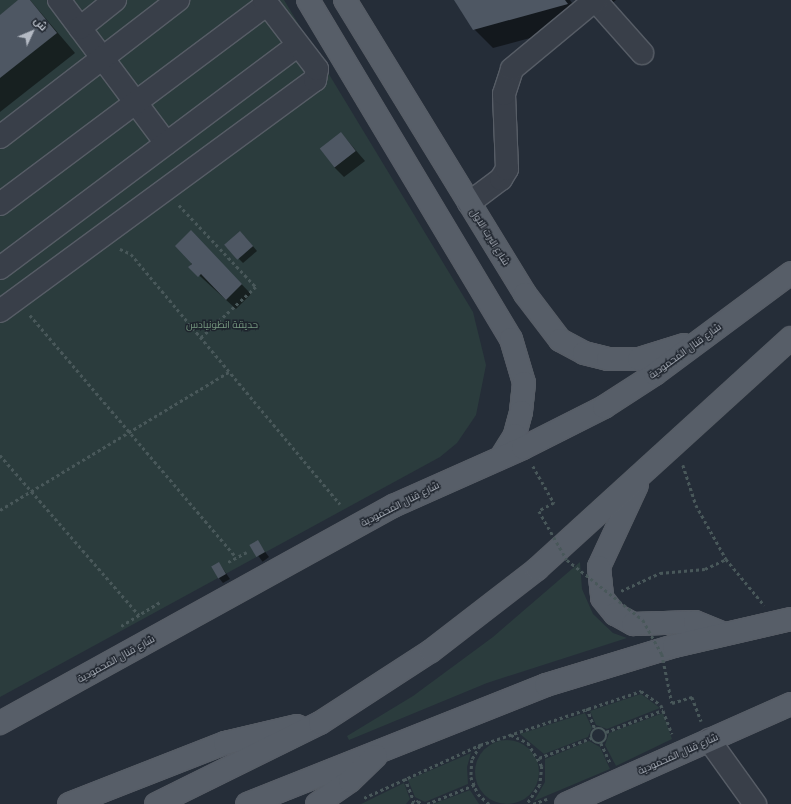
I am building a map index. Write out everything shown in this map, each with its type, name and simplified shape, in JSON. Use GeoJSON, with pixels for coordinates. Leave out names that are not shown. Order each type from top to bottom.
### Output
{"type":"FeatureCollection","features":[{"type":"Feature","properties":{"kind":"main road"},"geometry":{"type":"LineString","coordinates":[[308,0],[511,339],[524,383],[522,412],[514,436],[501,457]]}},
{"type":"Feature","properties":{"kind":"main road","name":"شارع البرت الاول"},"geometry":{"type":"LineString","coordinates":[[345,0],[469,203],[543,320],[560,340],[584,353],[608,359],[638,359],[706,337]]}},
{"type":"Feature","properties":{"kind":"main road","name":"شارع قنال المحمودية"},"geometry":{"type":"LineString","coordinates":[[0,723],[386,510],[523,448],[604,407],[706,337],[791,273]]}},
{"type":"Feature","properties":{"kind":"main road"},"geometry":{"type":"LineString","coordinates":[[156,804],[320,723],[431,651],[485,611],[677,445],[791,338]]}},
{"type":"Feature","properties":{"kind":"main road"},"geometry":{"type":"LineString","coordinates":[[643,474],[598,567],[602,598],[615,614],[633,624],[695,622],[724,634]]}},
{"type":"Feature","properties":{"kind":"main road"},"geometry":{"type":"LineString","coordinates":[[247,804],[546,685],[724,634],[786,620]]}},
{"type":"Feature","properties":{"kind":"main road","name":"شارع قنال المحمودية"},"geometry":{"type":"LineString","coordinates":[[566,804],[791,704]]}},
{"type":"Feature","properties":{"kind":"main road"},"geometry":{"type":"LineString","coordinates":[[69,804],[225,743],[320,723]]}},
{"type":"Feature","properties":{"kind":"main road"},"geometry":{"type":"LineString","coordinates":[[317,804],[350,781],[382,750]]}},
{"type":"Feature","properties":{"kind":"street"},"geometry":{"type":"LineString","coordinates":[[59,0],[166,143]]}},
{"type":"Feature","properties":{"kind":"street"},"geometry":{"type":"LineString","coordinates":[[80,28],[115,0]]}},
{"type":"Feature","properties":{"kind":"street"},"geometry":{"type":"LineString","coordinates":[[0,137],[178,0]]}},
{"type":"Feature","properties":{"kind":"street"},"geometry":{"type":"LineString","coordinates":[[469,203],[501,180],[507,169],[504,94],[512,69],[595,0],[642,53]]}},
{"type":"Feature","properties":{"kind":"street"},"geometry":{"type":"LineString","coordinates":[[0,204],[265,2],[317,69],[315,80],[165,190],[20,309]]}},
{"type":"Feature","properties":{"kind":"street"},"geometry":{"type":"LineString","coordinates":[[0,268],[298,44]]}},
{"type":"Feature","properties":{"kind":"street"},"geometry":{"type":"LineString","coordinates":[[709,740],[755,804]]}},
{"type":"Feature","properties":{"kind":"path"},"geometry":{"type":"LineString","coordinates":[[165,190],[256,287],[201,338]]}},
{"type":"Feature","properties":{"kind":"path"},"geometry":{"type":"LineString","coordinates":[[115,249],[130,254],[340,504]]}},
{"type":"Feature","properties":{"kind":"path"},"geometry":{"type":"LineString","coordinates":[[20,309],[131,432],[236,557]]}},
{"type":"Feature","properties":{"kind":"path"},"geometry":{"type":"LineString","coordinates":[[0,510],[229,372]]}},
{"type":"Feature","properties":{"kind":"path"},"geometry":{"type":"LineString","coordinates":[[677,445],[696,505],[726,559],[786,620]]}},
{"type":"Feature","properties":{"kind":"path"},"geometry":{"type":"LineString","coordinates":[[523,448],[554,503],[539,511],[567,560],[630,606],[654,636],[672,703],[692,697],[709,740]]}},
{"type":"Feature","properties":{"kind":"path"},"geometry":{"type":"LineString","coordinates":[[0,455],[139,615]]}},
{"type":"Feature","properties":{"kind":"path"},"geometry":{"type":"LineString","coordinates":[[228,562],[247,552]]}},
{"type":"Feature","properties":{"kind":"path"},"geometry":{"type":"LineString","coordinates":[[613,595],[648,576],[705,569],[726,559]]}},
{"type":"Feature","properties":{"kind":"path"},"geometry":{"type":"LineString","coordinates":[[121,626],[160,602]]}},
{"type":"Feature","properties":{"kind":"path"},"geometry":{"type":"LineString","coordinates":[[360,801],[405,778],[480,745],[641,691],[661,705],[674,740]]}},
{"type":"Feature","properties":{"kind":"path"},"geometry":{"type":"LineString","coordinates":[[587,708],[594,729],[591,738]]}},
{"type":"Feature","properties":{"kind":"path"},"geometry":{"type":"LineString","coordinates":[[594,729],[606,732],[663,710]]}},
{"type":"Feature","properties":{"kind":"path"},"geometry":{"type":"LineString","coordinates":[[602,743],[606,732]]}},
{"type":"Feature","properties":{"kind":"path"},"geometry":{"type":"LineString","coordinates":[[510,735],[528,743],[539,758],[540,785],[527,804]]}},
{"type":"Feature","properties":{"kind":"path"},"geometry":{"type":"LineString","coordinates":[[539,758],[591,738],[602,743],[614,769]]}},
{"type":"Feature","properties":{"kind":"path"},"geometry":{"type":"LineString","coordinates":[[480,745],[472,760],[474,785],[489,804]]}},
{"type":"Feature","properties":{"kind":"path"},"geometry":{"type":"LineString","coordinates":[[405,778],[413,803],[422,804]]}},
{"type":"Feature","properties":{"kind":"path"},"geometry":{"type":"LineString","coordinates":[[427,804],[474,785]]}},
{"type":"Feature","properties":{"kind":"green space","name":"حديقة انطونيادس"},"geometry":{"type":"Polygon","coordinates":[[[0,0],[284,0],[473,312],[486,365],[476,415],[457,443],[440,457],[0,697],[0,0]]]}},
{"type":"Feature","properties":{"kind":"green space"},"geometry":{"type":"Polygon","coordinates":[[[580,562],[582,589],[593,614],[613,633],[627,638],[487,683],[349,740],[347,736],[413,696],[493,637],[580,562]]]}},
{"type":"Feature","properties":{"kind":"green space"},"geometry":{"type":"Polygon","coordinates":[[[641,694],[660,708],[607,729],[596,725],[590,711],[641,694]]]}},
{"type":"Feature","properties":{"kind":"green space"},"geometry":{"type":"Polygon","coordinates":[[[585,713],[592,728],[588,737],[544,754],[520,734],[585,713]]]}},
{"type":"Feature","properties":{"kind":"green space"},"geometry":{"type":"Polygon","coordinates":[[[663,713],[672,739],[616,766],[605,745],[609,733],[663,713]]]}},
{"type":"Feature","properties":{"kind":"green space"},"geometry":{"type":"Polygon","coordinates":[[[507,740],[525,746],[533,754],[539,772],[533,790],[525,798],[507,804],[489,798],[481,790],[475,772],[481,754],[489,746],[507,740]]]}},
{"type":"Feature","properties":{"kind":"green space"},"geometry":{"type":"Polygon","coordinates":[[[589,741],[600,747],[610,769],[534,801],[545,782],[545,759],[589,741]]]}},
{"type":"Feature","properties":{"kind":"green space"},"geometry":{"type":"Polygon","coordinates":[[[471,753],[467,767],[468,784],[425,802],[415,797],[408,780],[471,753]]]}},
{"type":"Feature","properties":{"kind":"green space"},"geometry":{"type":"Polygon","coordinates":[[[404,783],[410,799],[406,804],[361,804],[404,783]]]}},
{"type":"Feature","properties":{"kind":"green space"},"geometry":{"type":"Polygon","coordinates":[[[470,790],[479,804],[433,804],[470,790]]]}},
{"type":"Feature","properties":{"kind":"building"},"geometry":{"type":"Polygon","coordinates":[[[18,0],[30,0],[57,33],[0,78],[0,15],[18,0]]]}},
{"type":"Feature","properties":{"kind":"building"},"geometry":{"type":"Polygon","coordinates":[[[454,0],[565,0],[568,4],[473,30],[454,0]]]}},
{"type":"Feature","properties":{"kind":"building"},"geometry":{"type":"Polygon","coordinates":[[[341,132],[356,151],[334,168],[320,149],[341,132]]]}},
{"type":"Feature","properties":{"kind":"building"},"geometry":{"type":"Polygon","coordinates":[[[191,230],[242,284],[226,300],[201,274],[198,277],[188,267],[192,264],[175,246],[191,230]]]}},
{"type":"Feature","properties":{"kind":"building"},"geometry":{"type":"Polygon","coordinates":[[[240,231],[253,246],[237,260],[224,245],[240,231]]]}},
{"type":"Feature","properties":{"kind":"building"},"geometry":{"type":"Polygon","coordinates":[[[258,540],[265,552],[256,557],[249,545],[258,540]]]}},
{"type":"Feature","properties":{"kind":"building"},"geometry":{"type":"Polygon","coordinates":[[[219,562],[226,574],[218,579],[211,566],[219,562]]]}}]}
